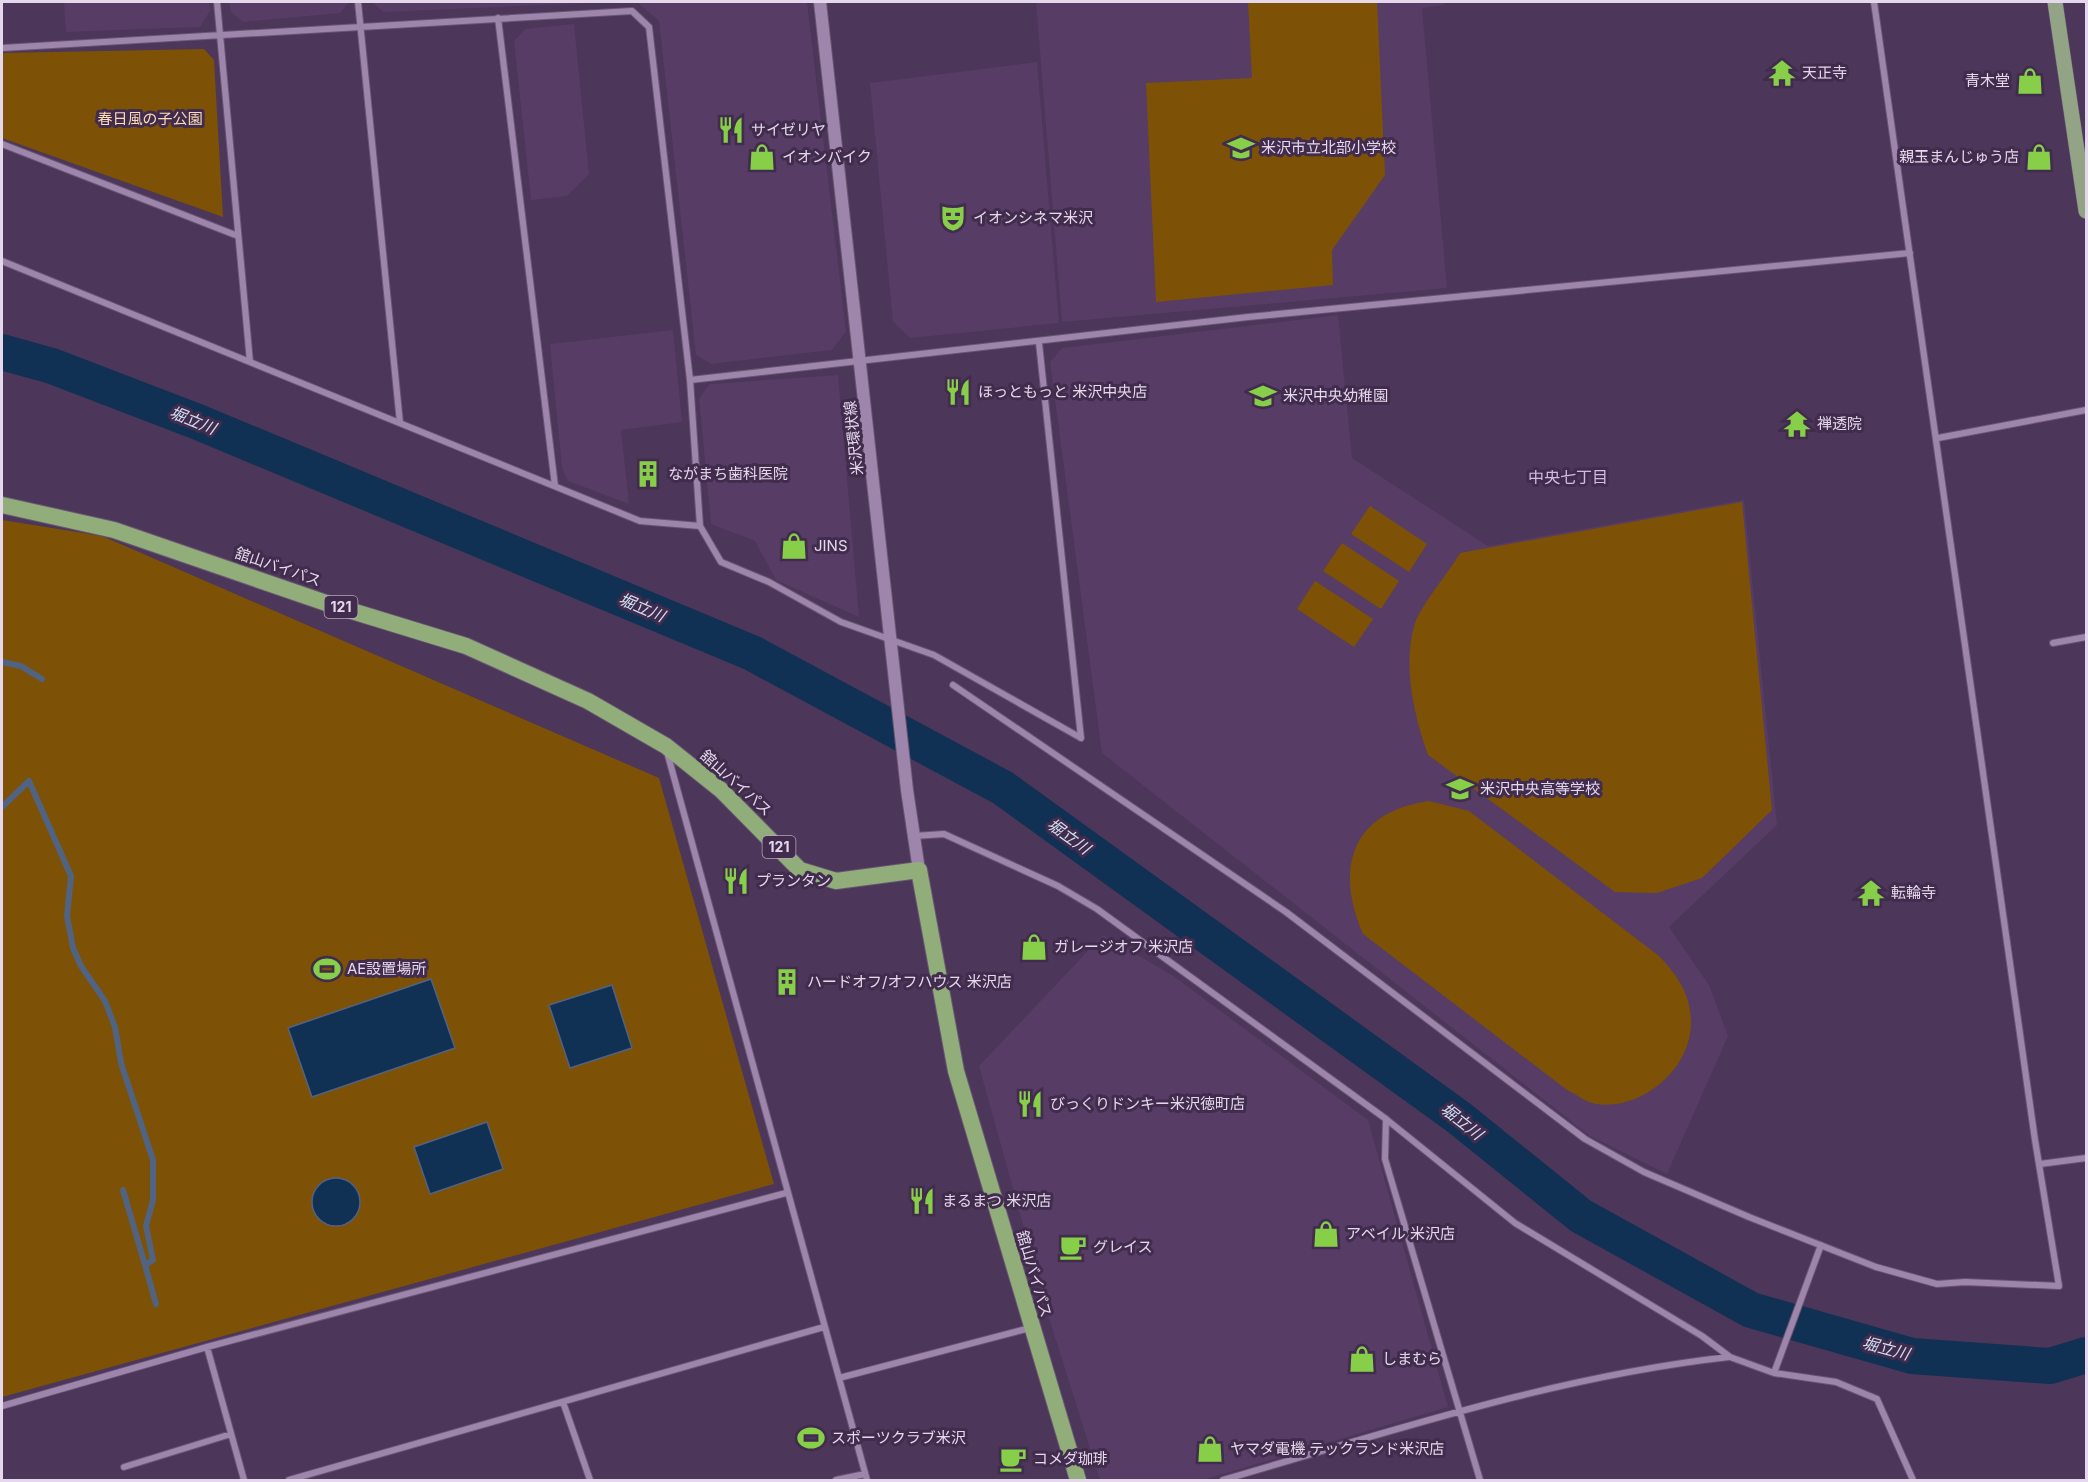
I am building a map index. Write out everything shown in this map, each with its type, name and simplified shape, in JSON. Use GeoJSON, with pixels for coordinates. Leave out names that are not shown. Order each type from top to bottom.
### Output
{"type":"FeatureCollection","features":[{"type":"Feature","properties":{"kind":"highway","name":"舘山バイパス"},"geometry":{"type":"LineString","coordinates":[[2,505],[114,530],[329,604],[466,646],[588,702],[666,746],[721,790],[800,870],[836,881],[919,870],[956,1071],[1078,1480]]}},
{"type":"Feature","properties":{"kind":"main road","name":"米沢環状線"},"geometry":{"type":"LineString","coordinates":[[820,2],[907,790],[919,870]]}},
{"type":"Feature","properties":{"kind":"main road"},"geometry":{"type":"LineString","coordinates":[[2055,2],[2086,210]]}},
{"type":"Feature","properties":{"kind":"street"},"geometry":{"type":"LineString","coordinates":[[217,2],[250,362]]}},
{"type":"Feature","properties":{"kind":"street"},"geometry":{"type":"LineString","coordinates":[[358,2],[400,423]]}},
{"type":"Feature","properties":{"kind":"street"},"geometry":{"type":"LineString","coordinates":[[953,685],[1286,912],[1585,1139],[1655,1176],[1749,1217],[1876,1267],[1937,1284],[1965,1282],[2059,1286],[1874,2]]}},
{"type":"Feature","properties":{"kind":"street"},"geometry":{"type":"LineString","coordinates":[[2,48],[360,25],[632,11],[649,27],[690,380],[700,526],[721,562],[769,582],[841,622],[891,642],[934,655],[1081,738],[1039,343]]}},
{"type":"Feature","properties":{"kind":"street"},"geometry":{"type":"LineString","coordinates":[[498,18],[555,486]]}},
{"type":"Feature","properties":{"kind":"street"},"geometry":{"type":"LineString","coordinates":[[2,144],[238,236]]}},
{"type":"Feature","properties":{"kind":"street"},"geometry":{"type":"LineString","coordinates":[[690,380],[1039,343],[1248,317],[1910,253]]}},
{"type":"Feature","properties":{"kind":"street"},"geometry":{"type":"LineString","coordinates":[[2,261],[640,521],[700,526]]}},
{"type":"Feature","properties":{"kind":"street"},"geometry":{"type":"LineString","coordinates":[[1938,438],[2086,410]]}},
{"type":"Feature","properties":{"kind":"street"},"geometry":{"type":"LineString","coordinates":[[2053,644],[2086,637]]}},
{"type":"Feature","properties":{"kind":"street"},"geometry":{"type":"LineString","coordinates":[[666,746],[786,1193],[866,1477],[836,1480]]}},
{"type":"Feature","properties":{"kind":"street"},"geometry":{"type":"LineString","coordinates":[[914,836],[944,834],[1058,886],[1097,909],[1386,1119],[1515,1223],[1702,1336],[1730,1357],[1774,1373],[1836,1382],[1877,1399],[1913,1480]]}},
{"type":"Feature","properties":{"kind":"street"},"geometry":{"type":"LineString","coordinates":[[1386,1119],[1385,1159],[1480,1480]]}},
{"type":"Feature","properties":{"kind":"street"},"geometry":{"type":"LineString","coordinates":[[2040,1164],[2086,1158]]}},
{"type":"Feature","properties":{"kind":"street"},"geometry":{"type":"LineString","coordinates":[[2,1406],[207,1347],[786,1193]]}},
{"type":"Feature","properties":{"kind":"street"},"geometry":{"type":"LineString","coordinates":[[1774,1373],[1821,1245]]}},
{"type":"Feature","properties":{"kind":"street"},"geometry":{"type":"LineString","coordinates":[[289,1480],[824,1327]]}},
{"type":"Feature","properties":{"kind":"street"},"geometry":{"type":"LineString","coordinates":[[839,1378],[1031,1328]]}},
{"type":"Feature","properties":{"kind":"street"},"geometry":{"type":"LineString","coordinates":[[207,1347],[244,1480]]}},
{"type":"Feature","properties":{"kind":"street"},"geometry":{"type":"LineString","coordinates":[[1223,1480],[1461,1411],[1654,1365],[1730,1357]]}},
{"type":"Feature","properties":{"kind":"street"},"geometry":{"type":"LineString","coordinates":[[563,1402],[590,1480]]}},
{"type":"Feature","properties":{"kind":"street"},"geometry":{"type":"LineString","coordinates":[[124,1467],[231,1434]]}},
{"type":"Feature","properties":{"kind":"shaded area"},"geometry":{"type":"Polygon","coordinates":[[[64,2],[209,2],[210,11],[200,27],[66,32],[64,2]]]}},
{"type":"Feature","properties":{"kind":"shaded area"},"geometry":{"type":"Polygon","coordinates":[[[229,2],[349,2],[340,13],[243,22],[231,12],[229,2]]]}},
{"type":"Feature","properties":{"kind":"shaded area"},"geometry":{"type":"Polygon","coordinates":[[[372,2],[610,2],[383,12],[372,2]]]}},
{"type":"Feature","properties":{"kind":"shaded area"},"geometry":{"type":"Polygon","coordinates":[[[637,2],[807,2],[846,331],[832,350],[711,364],[696,355],[659,21],[637,2]]]}},
{"type":"Feature","properties":{"kind":"shaded area","name":"米沢市立北部小学校"},"geometry":{"type":"Polygon","coordinates":[[[1036,2],[1444,2],[1444,5],[1422,8],[1447,288],[1062,322],[1036,2]]]}},
{"type":"Feature","properties":{"kind":"shaded area"},"geometry":{"type":"Polygon","coordinates":[[[574,24],[589,174],[567,196],[531,200],[514,41],[525,29],[574,24]]]}},
{"type":"Feature","properties":{"kind":"shaded area"},"geometry":{"type":"Polygon","coordinates":[[[1037,62],[1059,323],[910,338],[893,322],[870,83],[1037,62]]]}},
{"type":"Feature","properties":{"kind":"shaded area","name":"米沢中央高等学校"},"geometry":{"type":"Polygon","coordinates":[[[1338,315],[1352,458],[1488,546],[1744,500],[1777,825],[1669,927],[1709,985],[1728,1036],[1667,1174],[1590,1136],[1102,753],[1050,362],[1062,348],[1338,315]]]}},
{"type":"Feature","properties":{"kind":"shaded area"},"geometry":{"type":"Polygon","coordinates":[[[673,330],[682,422],[621,430],[629,504],[568,481],[562,468],[550,344],[673,330]]]}},
{"type":"Feature","properties":{"kind":"shaded area"},"geometry":{"type":"Polygon","coordinates":[[[838,375],[859,617],[776,580],[755,541],[711,524],[699,398],[710,384],[838,375]]]}},
{"type":"Feature","properties":{"kind":"shaded area"},"geometry":{"type":"Polygon","coordinates":[[[1103,935],[1172,975],[1368,1120],[1448,1407],[1203,1480],[1100,1480],[1049,1318],[979,1066],[1103,935]]]}},
{"type":"Feature","properties":{"kind":"green space"},"geometry":{"type":"Polygon","coordinates":[[[1248,2],[1377,2],[1385,175],[1332,250],[1333,285],[1156,302],[1146,83],[1252,78],[1248,2]]]}},
{"type":"Feature","properties":{"kind":"green space","name":"春日風の子公園"},"geometry":{"type":"Polygon","coordinates":[[[204,49],[214,60],[223,217],[2,138],[2,53],[204,49]]]}},
{"type":"Feature","properties":{"kind":"green space"},"geometry":{"type":"Polygon","coordinates":[[[1742,502],[1772,810],[1702,878],[1657,893],[1615,892],[1428,755],[1418,724],[1411,690],[1410,655],[1415,623],[1423,607],[1460,553],[1742,502]]]}},
{"type":"Feature","properties":{"kind":"green space"},"geometry":{"type":"Polygon","coordinates":[[[1370,506],[1427,544],[1409,572],[1351,534],[1370,506]]]}},
{"type":"Feature","properties":{"kind":"green space"},"geometry":{"type":"Polygon","coordinates":[[[2,520],[102,536],[659,778],[774,1184],[2,1397],[2,520]]]}},
{"type":"Feature","properties":{"kind":"green space"},"geometry":{"type":"Polygon","coordinates":[[[1342,543],[1399,581],[1381,609],[1323,571],[1342,543]]]}},
{"type":"Feature","properties":{"kind":"green space"},"geometry":{"type":"Polygon","coordinates":[[[1315,581],[1373,619],[1354,647],[1297,609],[1315,581]]]}},
{"type":"Feature","properties":{"kind":"green space"},"geometry":{"type":"Polygon","coordinates":[[[1429,801],[1469,811],[1659,956],[1670,968],[1686,995],[1691,1030],[1686,1048],[1677,1065],[1665,1079],[1650,1091],[1633,1100],[1615,1104],[1596,1104],[1585,1100],[1567,1090],[1363,934],[1354,909],[1350,886],[1351,865],[1356,846],[1367,830],[1382,817],[1403,807],[1429,801]]]}},
{"type":"Feature","properties":{"kind":"water"},"geometry":{"type":"Polygon","coordinates":[[[431,979],[455,1048],[312,1097],[288,1028],[431,979]]]}},
{"type":"Feature","properties":{"kind":"water"},"geometry":{"type":"Polygon","coordinates":[[[612,985],[632,1048],[570,1068],[549,1005],[612,985]]]}},
{"type":"Feature","properties":{"kind":"water"},"geometry":{"type":"Polygon","coordinates":[[[487,1122],[503,1169],[430,1194],[414,1147],[487,1122]]]}},
{"type":"Feature","properties":{"kind":"water"},"geometry":{"type":"Polygon","coordinates":[[[336,1178],[353,1185],[360,1202],[353,1219],[336,1226],[319,1219],[312,1202],[319,1185],[336,1178]]]}},
{"type":"Feature","properties":{"kind":"waterway","name":"堀立川"},"geometry":{"type":"LineString","coordinates":[[2,352],[52,366],[198,422],[752,653],[1003,788],[1458,1117],[1581,1216],[1751,1310],[1912,1356],[2050,1366],[2086,1355]]}},
{"type":"Feature","properties":{"kind":"waterway"},"geometry":{"type":"LineString","coordinates":[[2,662],[21,666],[42,679]]}},
{"type":"Feature","properties":{"kind":"waterway"},"geometry":{"type":"LineString","coordinates":[[2,807],[29,781],[71,876],[67,916],[73,948],[81,966],[105,1001],[115,1027],[121,1063],[153,1160],[153,1200],[146,1226],[153,1260],[145,1265],[156,1304]]}},
{"type":"Feature","properties":{"kind":"waterway"},"geometry":{"type":"LineString","coordinates":[[123,1190],[145,1265]]}},
{"type":"Feature","properties":{"kind":"place","name":"天正寺"},"geometry":{"type":"Point","coordinates":[1782,73]}},
{"type":"Feature","properties":{"kind":"place","name":"青木堂"},"geometry":{"type":"Point","coordinates":[2030,81]}},
{"type":"Feature","properties":{"kind":"place","name":"サイゼリヤ"},"geometry":{"type":"Point","coordinates":[731,130]}},
{"type":"Feature","properties":{"kind":"place","name":"米沢市立北部小学校"},"geometry":{"type":"Point","coordinates":[1241,148]}},
{"type":"Feature","properties":{"kind":"place","name":"イオンバイク"},"geometry":{"type":"Point","coordinates":[762,157]}},
{"type":"Feature","properties":{"kind":"place","name":"親玉まんじゅう店"},"geometry":{"type":"Point","coordinates":[2039,157]}},
{"type":"Feature","properties":{"kind":"place","name":"イオンシネマ米沢"},"geometry":{"type":"Point","coordinates":[953,218]}},
{"type":"Feature","properties":{"kind":"place","name":"ほっともっと 米沢中央店"},"geometry":{"type":"Point","coordinates":[958,392]}},
{"type":"Feature","properties":{"kind":"place","name":"米沢中央幼稚園"},"geometry":{"type":"Point","coordinates":[1263,396]}},
{"type":"Feature","properties":{"kind":"place","name":"禅透院"},"geometry":{"type":"Point","coordinates":[1797,424]}},
{"type":"Feature","properties":{"kind":"place","name":"ながまち歯科医院"},"geometry":{"type":"Point","coordinates":[648,474]}},
{"type":"Feature","properties":{"kind":"place","name":"JINS"},"geometry":{"type":"Point","coordinates":[794,546]}},
{"type":"Feature","properties":{"kind":"place","name":"米沢中央高等学校"},"geometry":{"type":"Point","coordinates":[1460,789]}},
{"type":"Feature","properties":{"kind":"place","name":"プランタン"},"geometry":{"type":"Point","coordinates":[736,881]}},
{"type":"Feature","properties":{"kind":"place","name":"転輪寺"},"geometry":{"type":"Point","coordinates":[1871,893]}},
{"type":"Feature","properties":{"kind":"place","name":"ガレージオフ 米沢店"},"geometry":{"type":"Point","coordinates":[1034,947]}},
{"type":"Feature","properties":{"kind":"place","name":"AE設置場所"},"geometry":{"type":"Point","coordinates":[327,969]}},
{"type":"Feature","properties":{"kind":"place","name":"ハードオフ/オフハウス 米沢店"},"geometry":{"type":"Point","coordinates":[787,982]}},
{"type":"Feature","properties":{"kind":"place","name":"びっくりドンキー米沢徳町店"},"geometry":{"type":"Point","coordinates":[1030,1104]}},
{"type":"Feature","properties":{"kind":"place","name":"まるまつ 米沢店"},"geometry":{"type":"Point","coordinates":[922,1201]}},
{"type":"Feature","properties":{"kind":"place","name":"アベイル 米沢店"},"geometry":{"type":"Point","coordinates":[1326,1234]}},
{"type":"Feature","properties":{"kind":"place","name":"グレイス"},"geometry":{"type":"Point","coordinates":[1073,1247]}},
{"type":"Feature","properties":{"kind":"place","name":"しまむら"},"geometry":{"type":"Point","coordinates":[1362,1359]}},
{"type":"Feature","properties":{"kind":"place","name":"スポーツクラブ米沢"},"geometry":{"type":"Point","coordinates":[811,1438]}},
{"type":"Feature","properties":{"kind":"place","name":"ヤマダ電機 テックランド米沢店"},"geometry":{"type":"Point","coordinates":[1210,1449]}},
{"type":"Feature","properties":{"kind":"place","name":"コメダ珈琲"},"geometry":{"type":"Point","coordinates":[1013,1459]}},
{"type":"Feature","properties":{"kind":"district","name":"中央七丁目"},"geometry":{"type":"Point","coordinates":[1568,477]}}]}
